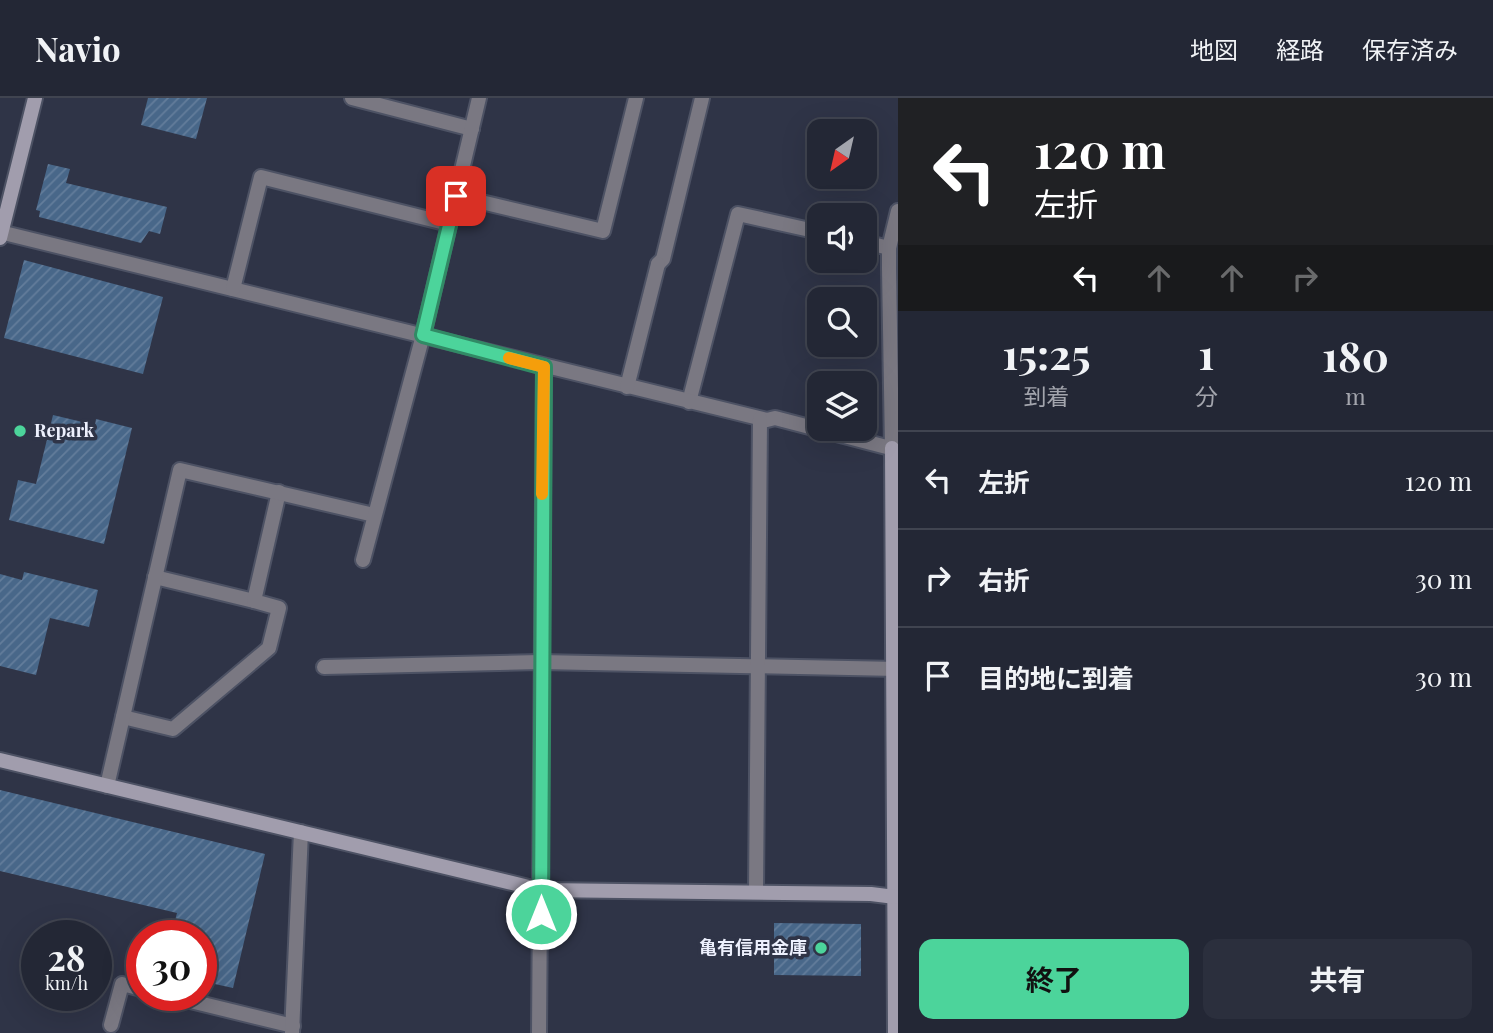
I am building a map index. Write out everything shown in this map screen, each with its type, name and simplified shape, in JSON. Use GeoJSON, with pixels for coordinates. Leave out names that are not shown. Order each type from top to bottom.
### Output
{"type":"FeatureCollection","features":[{"type":"Feature","properties":{"kind":"street"},"geometry":{"type":"LineString","coordinates":[[35,98],[1,234],[689,402],[761,419],[775,418],[895,449]]}},
{"type":"Feature","properties":{"kind":"street"},"geometry":{"type":"LineString","coordinates":[[352,98],[472,129]]}},
{"type":"Feature","properties":{"kind":"street"},"geometry":{"type":"LineString","coordinates":[[363,560],[423,335],[479,98]]}},
{"type":"Feature","properties":{"kind":"street"},"geometry":{"type":"LineString","coordinates":[[456,196],[603,231],[636,98]]}},
{"type":"Feature","properties":{"kind":"street"},"geometry":{"type":"LineString","coordinates":[[627,387],[658,264],[663,259],[702,98]]}},
{"type":"Feature","properties":{"kind":"street"},"geometry":{"type":"LineString","coordinates":[[233,289],[261,177],[449,224]]}},
{"type":"Feature","properties":{"kind":"street"},"geometry":{"type":"LineString","coordinates":[[895,1033],[895,449],[890,428],[889,248],[898,211]]}},
{"type":"Feature","properties":{"kind":"street"},"geometry":{"type":"LineString","coordinates":[[689,402],[738,214],[807,229]]}},
{"type":"Feature","properties":{"kind":"street"},"geometry":{"type":"LineString","coordinates":[[877,245],[889,248]]}},
{"type":"Feature","properties":{"kind":"street"},"geometry":{"type":"LineString","coordinates":[[539,1033],[544,367]]}},
{"type":"Feature","properties":{"kind":"street"},"geometry":{"type":"LineString","coordinates":[[756,892],[761,419]]}},
{"type":"Feature","properties":{"kind":"street"},"geometry":{"type":"LineString","coordinates":[[107,786],[180,470],[374,515]]}},
{"type":"Feature","properties":{"kind":"street"},"geometry":{"type":"LineString","coordinates":[[254,601],[279,492]]}},
{"type":"Feature","properties":{"kind":"street"},"geometry":{"type":"LineString","coordinates":[[123,717],[173,729],[269,648],[279,608],[155,577]]}},
{"type":"Feature","properties":{"kind":"street"},"geometry":{"type":"LineString","coordinates":[[324,667],[540,662],[895,669]]}},
{"type":"Feature","properties":{"kind":"street"},"geometry":{"type":"LineString","coordinates":[[0,760],[541,890],[585,893],[872,894],[896,897]]}},
{"type":"Feature","properties":{"kind":"street"},"geometry":{"type":"LineString","coordinates":[[217,1009],[293,1030],[301,832]]}},
{"type":"Feature","properties":{"kind":"street"},"geometry":{"type":"LineString","coordinates":[[111,1025],[122,984],[126,985]]}},
{"type":"Feature","properties":{"kind":"building"},"geometry":{"type":"Polygon","coordinates":[[[148,98],[207,98],[196,139],[141,125],[148,98]]]}},
{"type":"Feature","properties":{"kind":"building"},"geometry":{"type":"Polygon","coordinates":[[[48,164],[70,169],[66,183],[167,207],[160,234],[149,231],[141,243],[39,217],[40,211],[36,210],[48,164]]]}},
{"type":"Feature","properties":{"kind":"building"},"geometry":{"type":"Polygon","coordinates":[[[24,260],[163,297],[143,374],[4,338],[24,260]]]}},
{"type":"Feature","properties":{"kind":"building"},"geometry":{"type":"Polygon","coordinates":[[[53,415],[95,425],[96,419],[132,428],[104,544],[9,520],[18,480],[36,484],[53,415]]]}},
{"type":"Feature","properties":{"kind":"building"},"geometry":{"type":"Polygon","coordinates":[[[24,572],[98,590],[89,627],[50,618],[36,675],[0,666],[0,574],[22,580],[24,572]]]}},
{"type":"Feature","properties":{"kind":"building"},"geometry":{"type":"Polygon","coordinates":[[[0,790],[265,854],[233,988],[217,984],[217,920],[175,920],[177,913],[0,871],[0,790]]]}},
{"type":"Feature","properties":{"kind":"building"},"geometry":{"type":"Polygon","coordinates":[[[774,923],[861,924],[861,976],[774,975],[774,923]]]}},
{"type":"Feature","properties":{"kind":"slow traffic"},"geometry":{"type":"LineString","coordinates":[[509,358],[544,367],[542,494]]}},
{"type":"Feature","properties":{"kind":"place","name":"Repark"},"geometry":{"type":"Point","coordinates":[20,431]}},
{"type":"Feature","properties":{"kind":"place","name":"亀有信用金庫"},"geometry":{"type":"Point","coordinates":[821,948]}},
{"type":"Feature","properties":{"kind":"route"},"geometry":{"type":"LineString","coordinates":[[456,196],[423,335],[544,367],[540,662],[541,914]]}}]}
